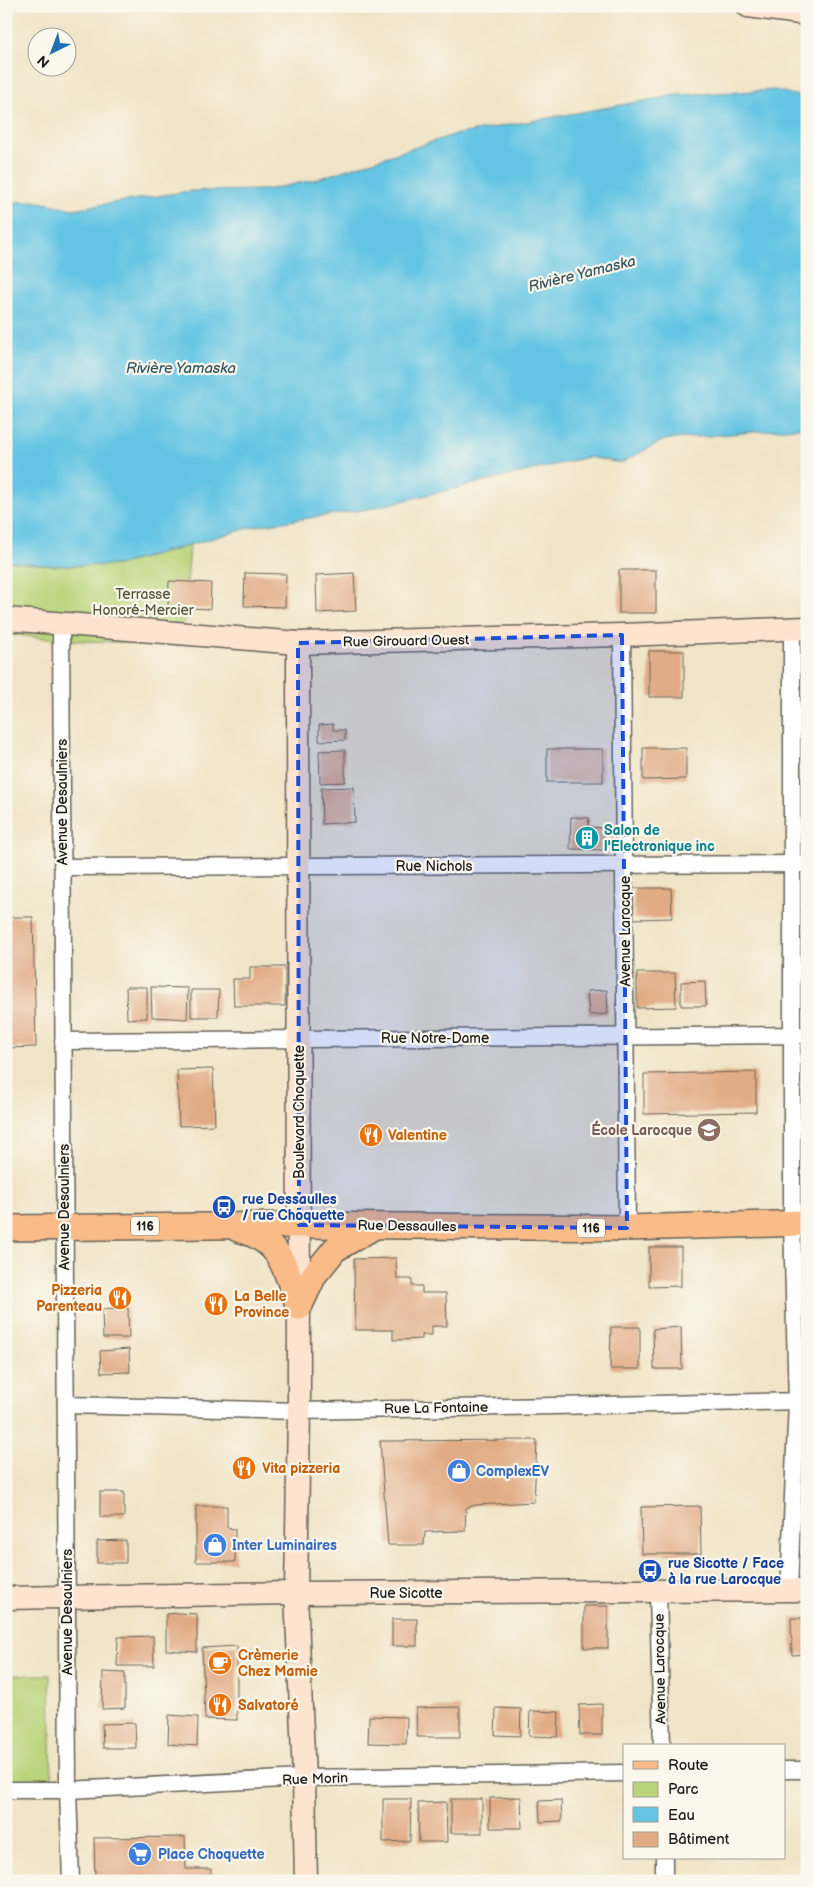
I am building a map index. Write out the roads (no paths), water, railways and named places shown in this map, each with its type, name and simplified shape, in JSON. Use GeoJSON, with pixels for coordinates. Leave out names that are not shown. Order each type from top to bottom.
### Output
{"type":"FeatureCollection","features":[{"type":"Feature","properties":{"kind":"main road","name":"Rue Dessaulles"},"geometry":{"type":"LineString","coordinates":[[6,1228],[298,1225],[627,1228],[799,1224]]}},
{"type":"Feature","properties":{"kind":"main road"},"geometry":{"type":"LineString","coordinates":[[225,1226],[247,1232],[266,1241],[273,1247],[280,1257],[299,1307]]}},
{"type":"Feature","properties":{"kind":"main road"},"geometry":{"type":"LineString","coordinates":[[299,1307],[314,1275],[335,1249],[376,1226]]}},
{"type":"Feature","properties":{"kind":"street"},"geometry":{"type":"LineString","coordinates":[[748,6],[807,14]]}},
{"type":"Feature","properties":{"kind":"street","name":"Rue Girouard Ouest"},"geometry":{"type":"LineString","coordinates":[[6,619],[298,643],[622,635],[799,628]]}},
{"type":"Feature","properties":{"kind":"street","name":"Avenue Desaulniers"},"geometry":{"type":"LineString","coordinates":[[60,624],[68,1790],[71,1881]]}},
{"type":"Feature","properties":{"kind":"street"},"geometry":{"type":"LineString","coordinates":[[798,1590],[802,1400],[799,1224],[799,628]]}},
{"type":"Feature","properties":{"kind":"street","name":"Avenue Larocque"},"geometry":{"type":"LineString","coordinates":[[622,635],[627,1228]]}},
{"type":"Feature","properties":{"kind":"street","name":"Boulevard Choquette"},"geometry":{"type":"LineString","coordinates":[[298,643],[299,1411],[296,1593],[304,1778],[306,1881]]}},
{"type":"Feature","properties":{"kind":"street","name":"Rue Nichols"},"geometry":{"type":"LineString","coordinates":[[62,867],[800,864]]}},
{"type":"Feature","properties":{"kind":"street","name":"Rue Notre-Dame"},"geometry":{"type":"LineString","coordinates":[[63,1041],[800,1035]]}},
{"type":"Feature","properties":{"kind":"street","name":"Rue La Fontaine"},"geometry":{"type":"LineString","coordinates":[[66,1405],[299,1411],[802,1400]]}},
{"type":"Feature","properties":{"kind":"street","name":"Rue Sicotte"},"geometry":{"type":"LineString","coordinates":[[6,1598],[296,1593],[798,1590]]}},
{"type":"Feature","properties":{"kind":"street","name":"Avenue Larocque"},"geometry":{"type":"LineString","coordinates":[[658,1592],[662,1744]]}},
{"type":"Feature","properties":{"kind":"street"},"geometry":{"type":"LineString","coordinates":[[786,1770],[807,1770]]}},
{"type":"Feature","properties":{"kind":"street","name":"Rue Morin"},"geometry":{"type":"LineString","coordinates":[[6,1790],[68,1790],[304,1778],[623,1773]]}},
{"type":"Feature","properties":{"kind":"street"},"geometry":{"type":"LineString","coordinates":[[664,1860],[664,1881]]}},
{"type":"Feature","properties":{"kind":"water","name":"Rivière Yamaska"},"geometry":{"type":"Polygon","coordinates":[[[775,90],[807,98],[807,427],[664,440],[621,463],[588,457],[368,509],[256,526],[118,565],[56,566],[6,561],[6,203],[34,201],[73,209],[190,191],[266,190],[314,180],[453,135],[677,95],[775,90]]]}},
{"type":"Feature","properties":{"kind":"place","name":"Salon de l'Electronique inc"},"geometry":{"type":"Point","coordinates":[587,838]}},
{"type":"Feature","properties":{"kind":"place","name":"École Larocque"},"geometry":{"type":"Point","coordinates":[709,1130]}},
{"type":"Feature","properties":{"kind":"place","name":"Valentine"},"geometry":{"type":"Point","coordinates":[371,1135]}},
{"type":"Feature","properties":{"kind":"place","name":"rue Dessaulles / rue Choquette"},"geometry":{"type":"Point","coordinates":[224,1207]}},
{"type":"Feature","properties":{"kind":"place","name":"Pizzeria Parenteau"},"geometry":{"type":"Point","coordinates":[120,1298]}},
{"type":"Feature","properties":{"kind":"place","name":"La Belle Province"},"geometry":{"type":"Point","coordinates":[216,1304]}},
{"type":"Feature","properties":{"kind":"place","name":"Vita pizzeria"},"geometry":{"type":"Point","coordinates":[244,1468]}},
{"type":"Feature","properties":{"kind":"place","name":"ComplexEV"},"geometry":{"type":"Point","coordinates":[459,1471]}},
{"type":"Feature","properties":{"kind":"place","name":"Inter Luminaires"},"geometry":{"type":"Point","coordinates":[215,1545]}},
{"type":"Feature","properties":{"kind":"place","name":"rue Sicotte / Face à la rue Larocque"},"geometry":{"type":"Point","coordinates":[650,1571]}},
{"type":"Feature","properties":{"kind":"place","name":"Crèmerie Chez Mamie"},"geometry":{"type":"Point","coordinates":[220,1663]}},
{"type":"Feature","properties":{"kind":"place","name":"Salvatoré"},"geometry":{"type":"Point","coordinates":[220,1705]}},
{"type":"Feature","properties":{"kind":"place","name":"Place Choquette"},"geometry":{"type":"Point","coordinates":[140,1854]}},
{"type":"Feature","properties":{"kind":"park label","name":"Terrasse Honoré-Mercier"},"geometry":{"type":"Point","coordinates":[143,602]}}]}
